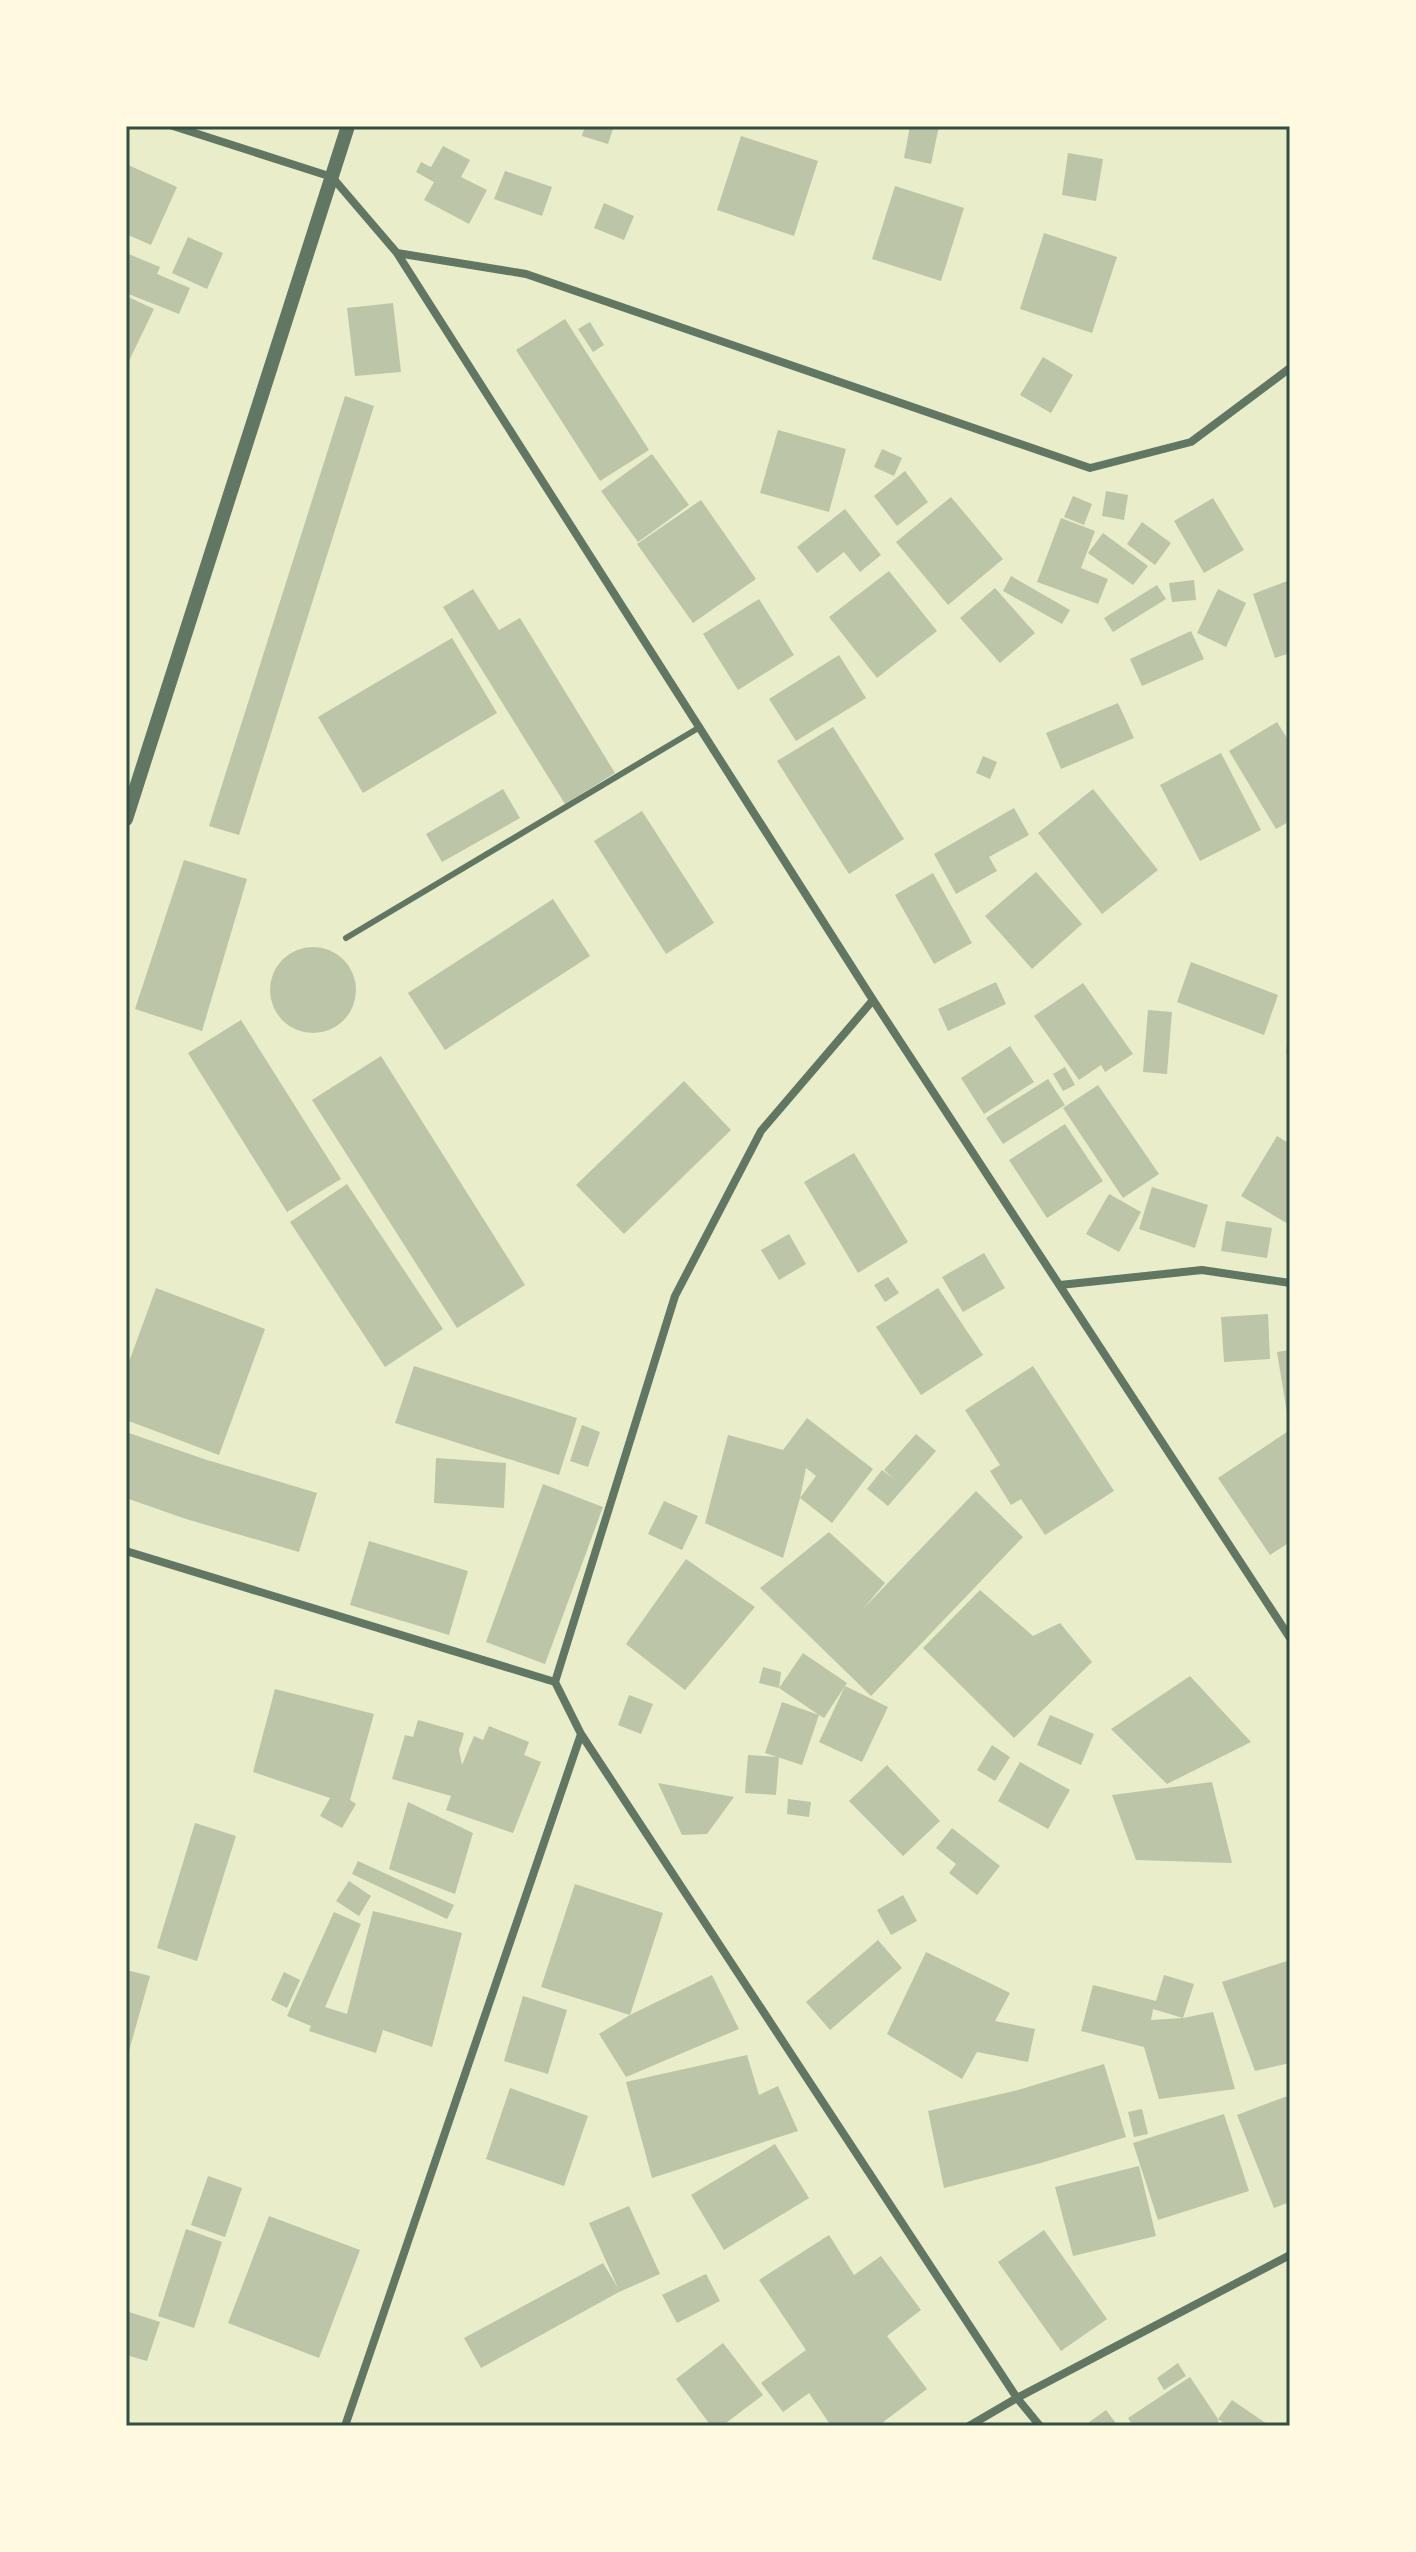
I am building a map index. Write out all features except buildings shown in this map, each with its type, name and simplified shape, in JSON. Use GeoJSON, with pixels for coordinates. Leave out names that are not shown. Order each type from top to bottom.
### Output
{"type":"FeatureCollection","features":[{"type":"Feature","properties":{"kind":"street"},"geometry":{"type":"LineString","coordinates":[[173,126],[332,177],[397,253],[873,1000],[1290,1638]]}},
{"type":"Feature","properties":{"kind":"street"},"geometry":{"type":"LineString","coordinates":[[126,819],[348,126]]}},
{"type":"Feature","properties":{"kind":"street"},"geometry":{"type":"LineString","coordinates":[[397,253],[526,274],[1090,468],[1191,442],[1290,368]]}},
{"type":"Feature","properties":{"kind":"street"},"geometry":{"type":"LineString","coordinates":[[873,1000],[761,1131],[675,1296],[555,1682],[581,1734],[1017,2398],[1040,2426]]}},
{"type":"Feature","properties":{"kind":"street"},"geometry":{"type":"LineString","coordinates":[[1060,1285],[1202,1270],[1290,1283]]}},
{"type":"Feature","properties":{"kind":"street"},"geometry":{"type":"LineString","coordinates":[[126,1551],[555,1682]]}},
{"type":"Feature","properties":{"kind":"street"},"geometry":{"type":"LineString","coordinates":[[345,2426],[581,1734]]}},
{"type":"Feature","properties":{"kind":"street"},"geometry":{"type":"LineString","coordinates":[[969,2426],[1290,2255]]}},
{"type":"Feature","properties":{"kind":"lane"},"geometry":{"type":"LineString","coordinates":[[346,938],[700,727]]}}]}
